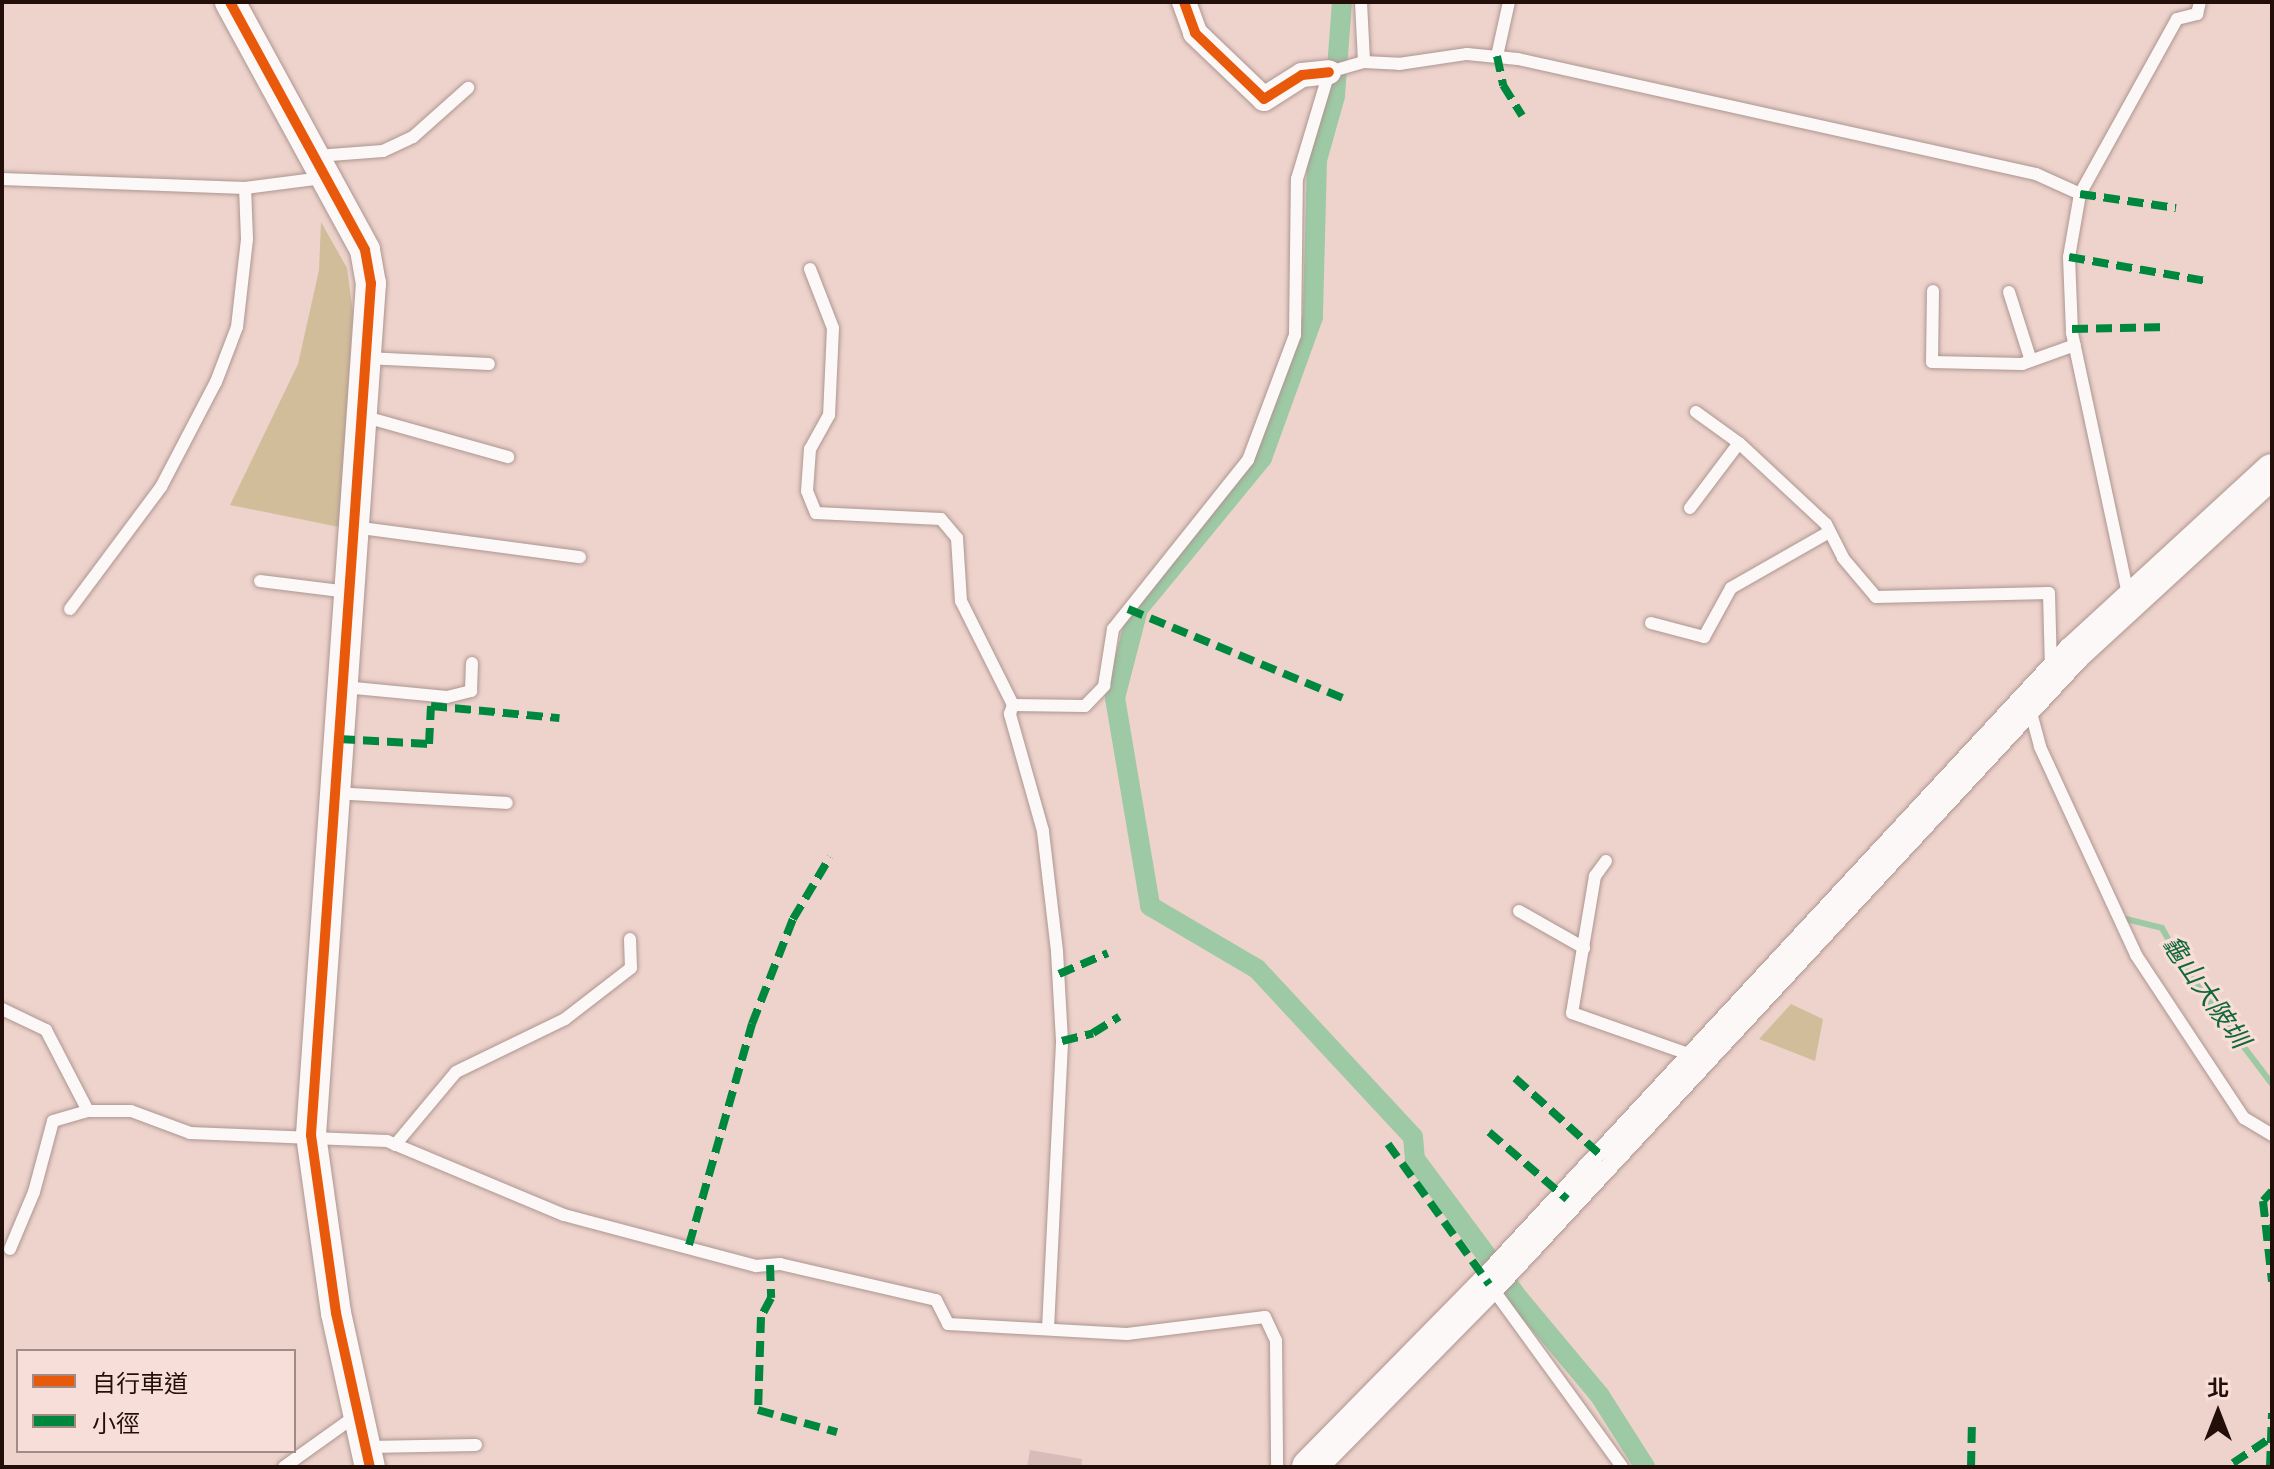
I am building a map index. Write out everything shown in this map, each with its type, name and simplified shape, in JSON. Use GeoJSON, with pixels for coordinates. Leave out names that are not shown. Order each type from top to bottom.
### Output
{"type":"FeatureCollection","features":[{"type":"Feature","properties":{"kind":"main road"},"geometry":{"type":"LineString","coordinates":[[1324,1461],[2052,676],[2130,598],[2271,469]]}},
{"type":"Feature","properties":{"kind":"street"},"geometry":{"type":"LineString","coordinates":[[230,2],[365,250],[371,283],[311,1135],[336,1313],[368,1457]]}},
{"type":"Feature","properties":{"kind":"street"},"geometry":{"type":"LineString","coordinates":[[1184,2],[1195,33],[1264,99],[1302,75],[1329,72]]}},
{"type":"Feature","properties":{"kind":"lane"},"geometry":{"type":"LineString","coordinates":[[1361,2],[1364,62]]}},
{"type":"Feature","properties":{"kind":"lane"},"geometry":{"type":"LineString","coordinates":[[1497,56],[1509,2]]}},
{"type":"Feature","properties":{"kind":"lane"},"geometry":{"type":"LineString","coordinates":[[2130,598],[2075,345],[2069,257],[2080,194],[2177,19],[2197,14],[2200,2]]}},
{"type":"Feature","properties":{"kind":"lane"},"geometry":{"type":"LineString","coordinates":[[1013,705],[1085,706],[1104,686],[1113,629],[1248,460],[1295,335],[1297,179],[1329,72],[1364,62],[1497,56],[2036,174],[2080,194]]}},
{"type":"Feature","properties":{"kind":"lane"},"geometry":{"type":"LineString","coordinates":[[2,179],[245,188],[383,151],[413,137],[468,88]]}},
{"type":"Feature","properties":{"kind":"lane"},"geometry":{"type":"LineString","coordinates":[[70,609],[161,487],[216,382],[237,327],[247,239],[245,188]]}},
{"type":"Feature","properties":{"kind":"lane"},"geometry":{"type":"LineString","coordinates":[[810,269],[833,328],[829,415],[810,449],[807,491],[816,513],[941,519],[957,538],[961,601],[1013,705],[1010,714],[1043,831],[1057,951],[1062,1041],[1048,1329]]}},
{"type":"Feature","properties":{"kind":"lane"},"geometry":{"type":"LineString","coordinates":[[1933,291],[1932,362],[2031,361],[2075,345]]}},
{"type":"Feature","properties":{"kind":"lane"},"geometry":{"type":"LineString","coordinates":[[2009,292],[2031,361]]}},
{"type":"Feature","properties":{"kind":"lane"},"geometry":{"type":"LineString","coordinates":[[366,358],[489,364]]}},
{"type":"Feature","properties":{"kind":"lane"},"geometry":{"type":"LineString","coordinates":[[1696,412],[1739,443],[1829,532],[1843,558],[1876,597],[2049,593],[2052,676]]}},
{"type":"Feature","properties":{"kind":"lane"},"geometry":{"type":"LineString","coordinates":[[362,416],[508,457]]}},
{"type":"Feature","properties":{"kind":"lane"},"geometry":{"type":"LineString","coordinates":[[1690,508],[1739,443]]}},
{"type":"Feature","properties":{"kind":"lane"},"geometry":{"type":"LineString","coordinates":[[353,527],[580,557]]}},
{"type":"Feature","properties":{"kind":"lane"},"geometry":{"type":"LineString","coordinates":[[1651,623],[1704,637],[1731,588],[1829,532]]}},
{"type":"Feature","properties":{"kind":"lane"},"geometry":{"type":"LineString","coordinates":[[260,581],[349,592]]}},
{"type":"Feature","properties":{"kind":"lane"},"geometry":{"type":"LineString","coordinates":[[342,686],[447,697],[471,691],[472,663]]}},
{"type":"Feature","properties":{"kind":"lane"},"geometry":{"type":"LineString","coordinates":[[2028,702],[2040,747],[2136,955],[2244,1118],[2272,1135]]}},
{"type":"Feature","properties":{"kind":"lane"},"geometry":{"type":"LineString","coordinates":[[335,793],[507,803]]}},
{"type":"Feature","properties":{"kind":"lane"},"geometry":{"type":"LineString","coordinates":[[1606,861],[1595,876],[1572,1013],[1697,1057]]}},
{"type":"Feature","properties":{"kind":"lane"},"geometry":{"type":"LineString","coordinates":[[1519,911],[1584,948]]}},
{"type":"Feature","properties":{"kind":"lane"},"geometry":{"type":"LineString","coordinates":[[395,1145],[456,1072],[565,1019],[631,968],[630,939]]}},
{"type":"Feature","properties":{"kind":"lane"},"geometry":{"type":"LineString","coordinates":[[2,1009],[46,1030],[88,1111]]}},
{"type":"Feature","properties":{"kind":"lane"},"geometry":{"type":"LineString","coordinates":[[10,1249],[34,1192],[53,1121],[88,1111],[131,1111],[190,1133],[311,1135],[395,1145],[564,1215],[756,1266],[780,1264],[936,1300],[948,1324],[1127,1334],[1265,1317],[1276,1341],[1277,1467]]}},
{"type":"Feature","properties":{"kind":"lane"},"geometry":{"type":"LineString","coordinates":[[1489,1283],[1622,1467]]}},
{"type":"Feature","properties":{"kind":"lane"},"geometry":{"type":"LineString","coordinates":[[284,1467],[358,1414]]}},
{"type":"Feature","properties":{"kind":"lane"},"geometry":{"type":"LineString","coordinates":[[368,1457],[476,1445]]}},
{"type":"Feature","properties":{"kind":"shaded area"},"geometry":{"type":"Polygon","coordinates":[[[321,222],[347,268],[353,313],[339,527],[230,505],[298,364],[319,270],[321,222]]]}},
{"type":"Feature","properties":{"kind":"shaded area"},"geometry":{"type":"Polygon","coordinates":[[[1791,1004],[1823,1019],[1815,1061],[1759,1039],[1791,1004]]]}},
{"type":"Feature","properties":{"kind":"building"},"geometry":{"type":"Polygon","coordinates":[[[1030,1450],[1082,1459],[1081,1467],[1027,1467],[1030,1450]]]}},
{"type":"Feature","properties":{"kind":"waterway"},"geometry":{"type":"LineString","coordinates":[[1342,2],[1335,96],[1317,160],[1313,317],[1262,458],[1138,609],[1115,698],[1150,906],[1257,969],[1413,1137],[1415,1159],[1519,1299],[1600,1396],[1645,1467]]}},
{"type":"Feature","properties":{"kind":"waterway","name":"龜山大陂圳"},"geometry":{"type":"LineString","coordinates":[[2126,919],[2162,928],[2185,969],[2272,1084]]}},
{"type":"Feature","properties":{"kind":"marked path"},"geometry":{"type":"LineString","coordinates":[[1497,56],[1503,85],[1522,115]]}},
{"type":"Feature","properties":{"kind":"marked path"},"geometry":{"type":"LineString","coordinates":[[2080,194],[2176,208]]}},
{"type":"Feature","properties":{"kind":"marked path"},"geometry":{"type":"LineString","coordinates":[[2069,257],[2207,281]]}},
{"type":"Feature","properties":{"kind":"marked path"},"geometry":{"type":"LineString","coordinates":[[2072,329],[2168,327]]}},
{"type":"Feature","properties":{"kind":"marked path"},"geometry":{"type":"LineString","coordinates":[[1128,609],[1350,701]]}},
{"type":"Feature","properties":{"kind":"marked path"},"geometry":{"type":"LineString","coordinates":[[339,739],[429,744],[431,706],[559,718]]}},
{"type":"Feature","properties":{"kind":"marked path"},"geometry":{"type":"LineString","coordinates":[[689,1245],[752,1024],[793,919],[830,857]]}},
{"type":"Feature","properties":{"kind":"marked path"},"geometry":{"type":"LineString","coordinates":[[1059,974],[1108,953]]}},
{"type":"Feature","properties":{"kind":"marked path"},"geometry":{"type":"LineString","coordinates":[[1062,1041],[1093,1033],[1119,1017]]}},
{"type":"Feature","properties":{"kind":"marked path"},"geometry":{"type":"LineString","coordinates":[[1515,1078],[1604,1158]]}},
{"type":"Feature","properties":{"kind":"marked path"},"geometry":{"type":"LineString","coordinates":[[1489,1132],[1567,1199]]}},
{"type":"Feature","properties":{"kind":"marked path"},"geometry":{"type":"LineString","coordinates":[[1388,1144],[1489,1284]]}},
{"type":"Feature","properties":{"kind":"marked path"},"geometry":{"type":"LineString","coordinates":[[2272,1191],[2263,1201],[2272,1281]]}},
{"type":"Feature","properties":{"kind":"marked path"},"geometry":{"type":"LineString","coordinates":[[770,1265],[771,1298],[761,1317],[758,1410],[837,1432]]}},
{"type":"Feature","properties":{"kind":"marked path"},"geometry":{"type":"LineString","coordinates":[[2270,1467],[2272,1413]]}},
{"type":"Feature","properties":{"kind":"marked path"},"geometry":{"type":"LineString","coordinates":[[1971,1467],[1972,1421]]}},
{"type":"Feature","properties":{"kind":"marked path"},"geometry":{"type":"LineString","coordinates":[[2233,1463],[2269,1439]]}},
{"type":"Feature","properties":{"kind":"cycle path"},"geometry":{"type":"LineString","coordinates":[[230,2],[365,250],[371,283],[311,1135],[336,1313],[370,1467]]}},
{"type":"Feature","properties":{"kind":"cycle path"},"geometry":{"type":"LineString","coordinates":[[1184,2],[1195,33],[1264,99],[1302,75],[1329,72]]}}]}
